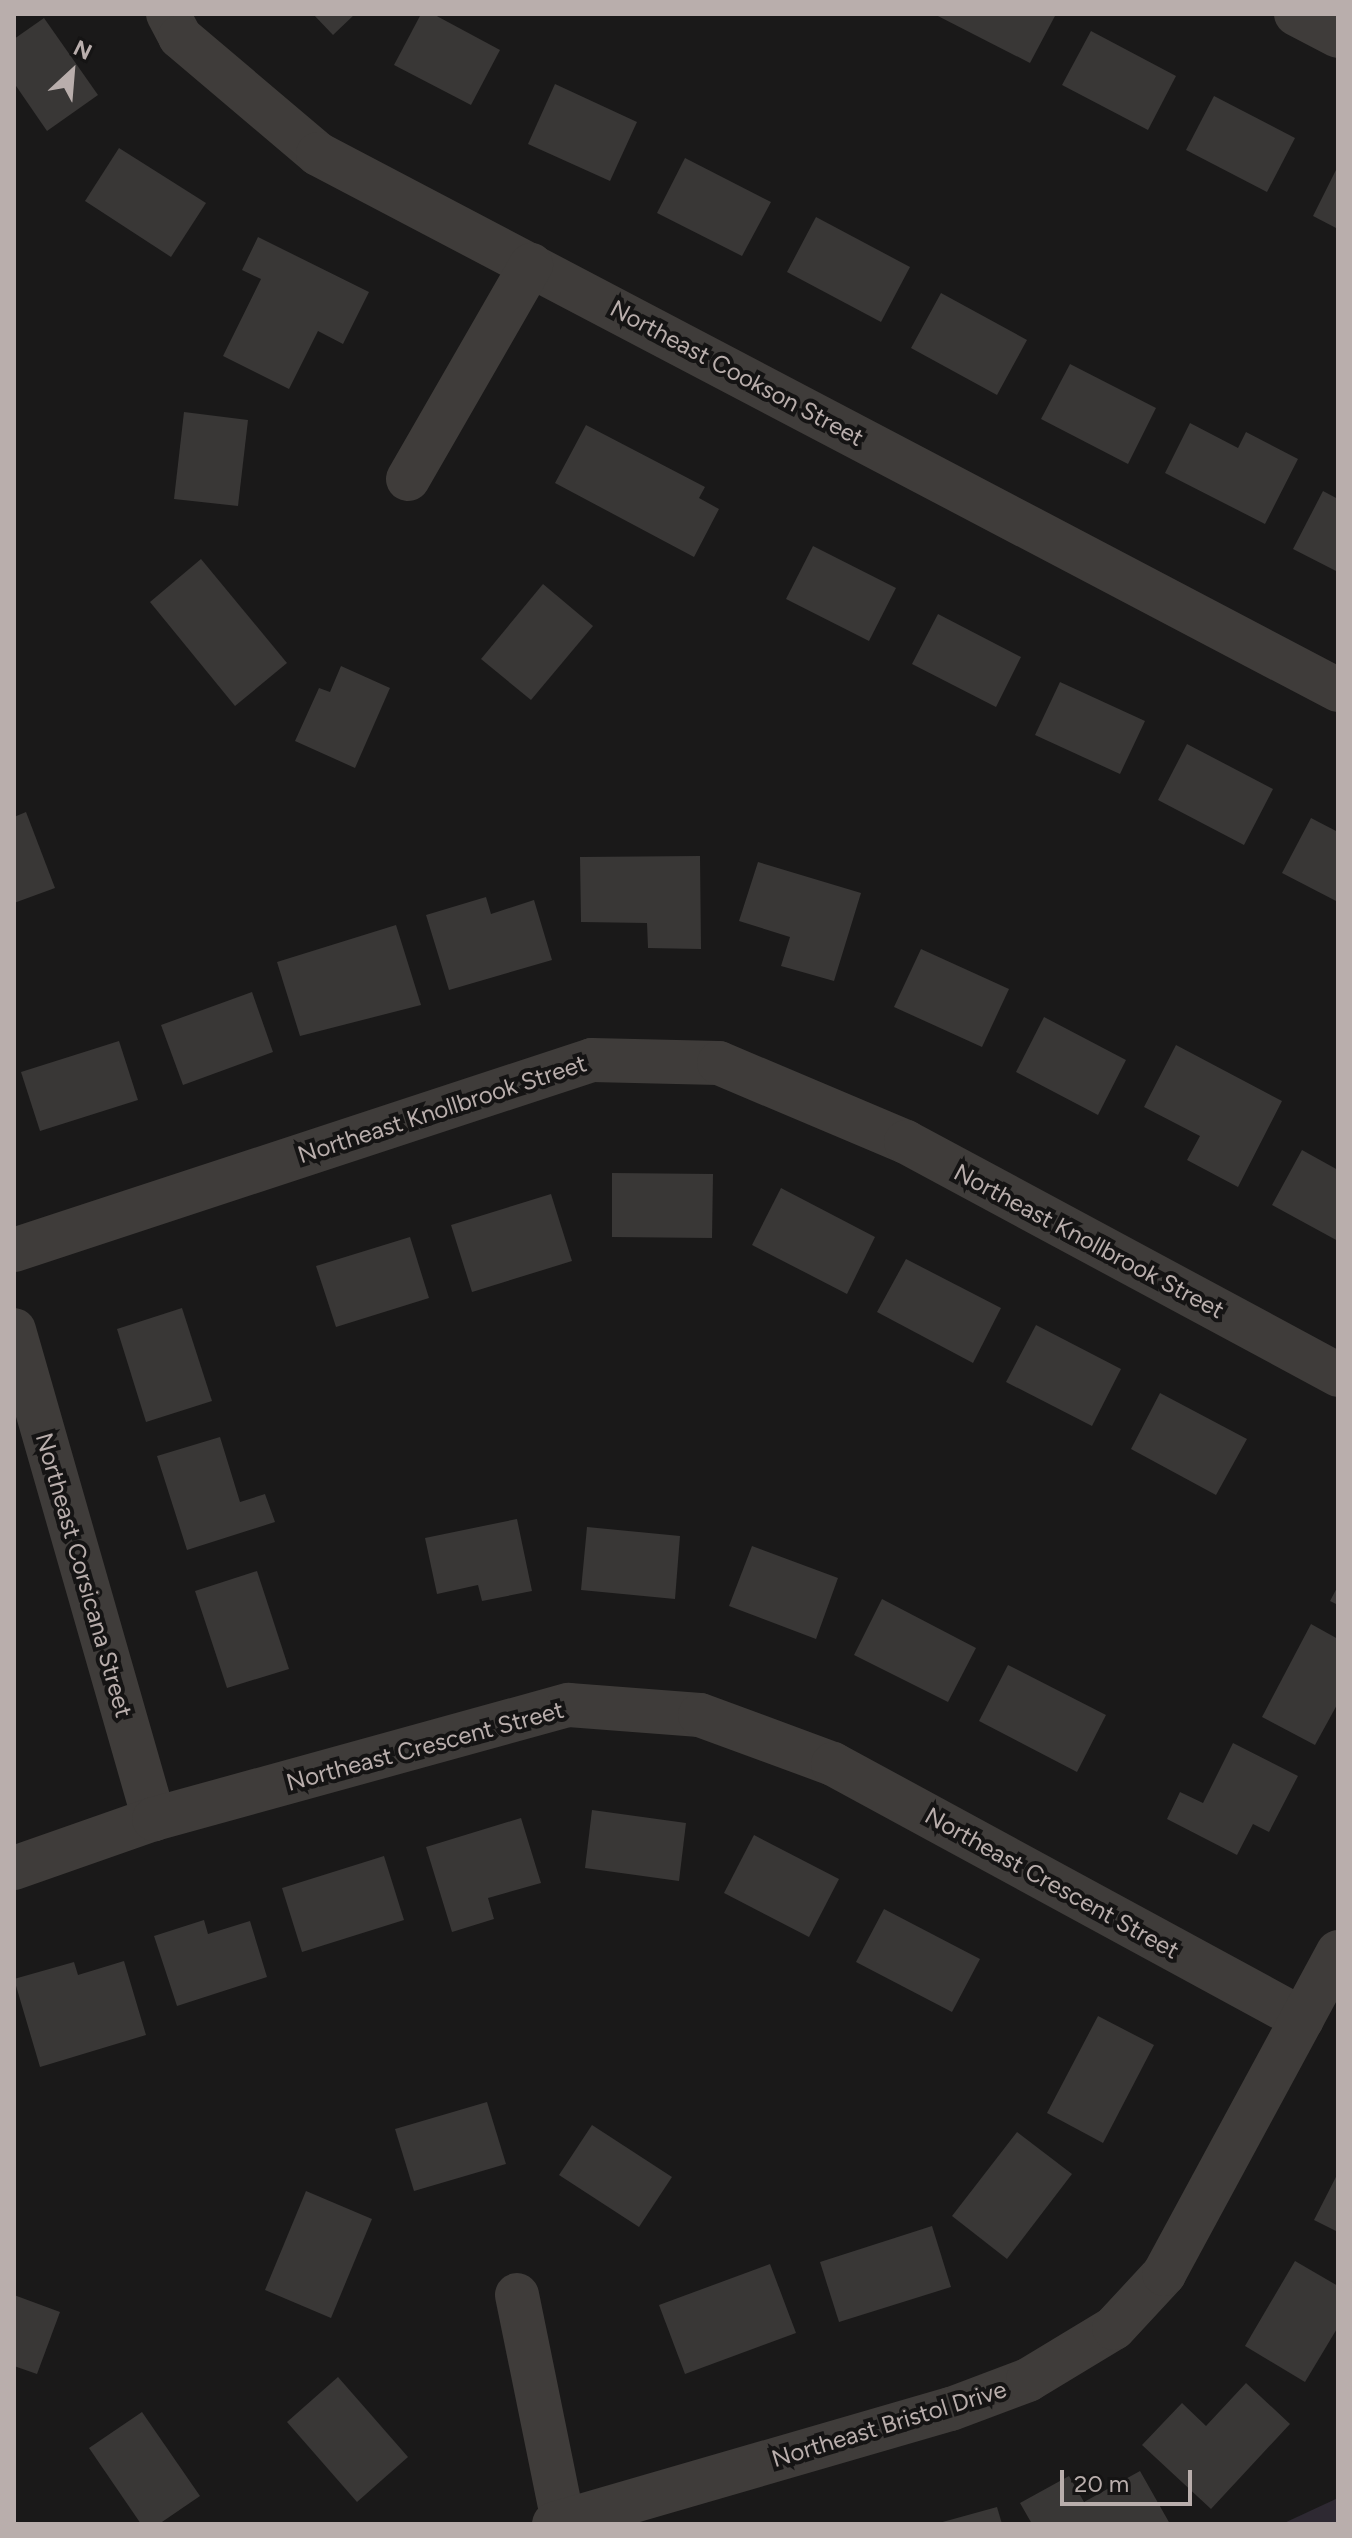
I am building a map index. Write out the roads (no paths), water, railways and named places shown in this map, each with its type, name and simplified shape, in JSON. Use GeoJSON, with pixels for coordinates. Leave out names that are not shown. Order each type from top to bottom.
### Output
{"type":"FeatureCollection","features":[{"type":"Feature","properties":{"kind":"street","name":"Northeast Cookson Street"},"geometry":{"type":"LineString","coordinates":[[168,14],[180,37],[318,154],[1338,690]]}},
{"type":"Feature","properties":{"kind":"street"},"geometry":{"type":"LineString","coordinates":[[1296,14],[1338,36]]}},
{"type":"Feature","properties":{"kind":"street"},"geometry":{"type":"LineString","coordinates":[[408,479],[531,265]]}},
{"type":"Feature","properties":{"kind":"street","name":"Northeast Knollbrook Street"},"geometry":{"type":"LineString","coordinates":[[14,1250],[592,1060],[719,1063],[906,1142],[1338,1375]]}},
{"type":"Feature","properties":{"kind":"street","name":"Northeast Corsicana Street"},"geometry":{"type":"LineString","coordinates":[[14,1330],[154,1819]]}},
{"type":"Feature","properties":{"kind":"street","name":"Northeast Crescent Street"},"geometry":{"type":"LineString","coordinates":[[14,1868],[154,1819],[569,1705],[700,1715],[833,1764],[1302,2019]]}},
{"type":"Feature","properties":{"kind":"street","name":"Northeast Bristol Drive"},"geometry":{"type":"LineString","coordinates":[[559,2522],[951,2409],[1028,2380],[1114,2328],[1164,2274],[1338,1952]]}},
{"type":"Feature","properties":{"kind":"street"},"geometry":{"type":"LineString","coordinates":[[517,2295],[559,2522]]}}]}
